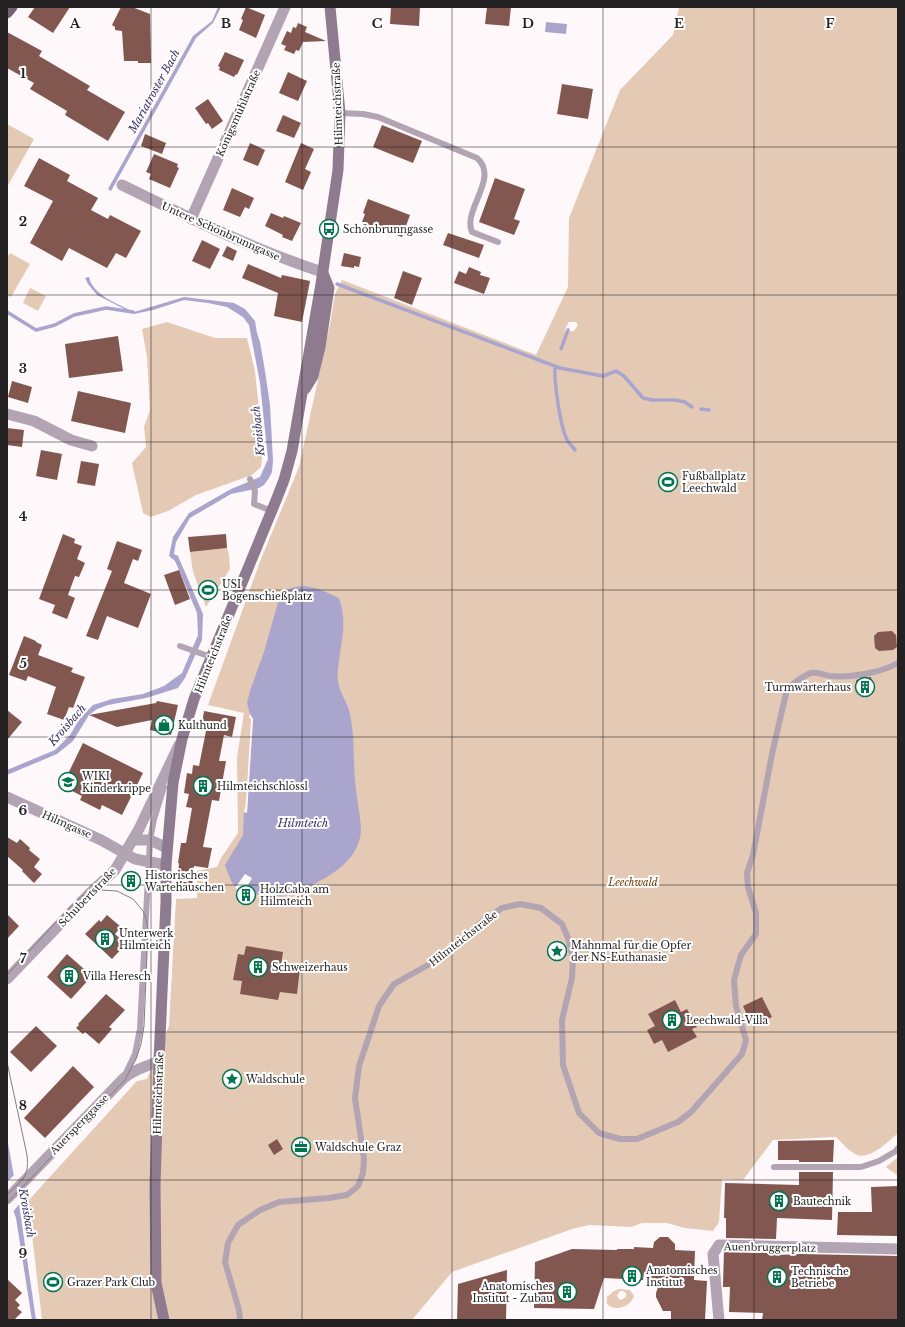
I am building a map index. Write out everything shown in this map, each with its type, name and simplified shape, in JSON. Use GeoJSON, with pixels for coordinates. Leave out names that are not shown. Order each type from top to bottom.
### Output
{"type":"FeatureCollection","features":[{"type":"Feature","properties":{"kind":"main road"},"geometry":{"type":"LineString","coordinates":[[7,13],[12,7]]}},
{"type":"Feature","properties":{"kind":"main road","name":"Hilmteichstraße"},"geometry":{"type":"LineString","coordinates":[[164,1320],[156,1283],[155,1185],[166,902],[166,865],[173,783],[182,739],[192,706],[272,511],[288,466],[301,396],[313,376],[320,347],[329,288],[322,272],[338,170],[340,113],[330,7]]}},
{"type":"Feature","properties":{"kind":"street","name":"Königsmühlstraße"},"geometry":{"type":"LineString","coordinates":[[190,219],[286,7]]}},
{"type":"Feature","properties":{"kind":"street","name":"Untere Schönbrunngasse"},"geometry":{"type":"LineString","coordinates":[[122,185],[190,219],[280,257],[322,272]]}},
{"type":"Feature","properties":{"kind":"street"},"geometry":{"type":"LineString","coordinates":[[7,414],[34,421],[71,440],[92,446]]}},
{"type":"Feature","properties":{"kind":"street","name":"Schubertstraße"},"geometry":{"type":"LineString","coordinates":[[7,979],[114,870],[133,840],[182,739]]}},
{"type":"Feature","properties":{"kind":"street","name":"Hilmgasse"},"geometry":{"type":"LineString","coordinates":[[7,797],[101,840],[125,853]]}},
{"type":"Feature","properties":{"kind":"street"},"geometry":{"type":"LineString","coordinates":[[133,840],[150,840],[167,848]]}},
{"type":"Feature","properties":{"kind":"street"},"geometry":{"type":"LineString","coordinates":[[125,853],[135,859],[166,865]]}},
{"type":"Feature","properties":{"kind":"street","name":"Auersperggasse"},"geometry":{"type":"LineString","coordinates":[[7,1199],[123,1079],[137,1069],[159,1061]]}},
{"type":"Feature","properties":{"kind":"street","name":"Auenbruggerplatz"},"geometry":{"type":"LineString","coordinates":[[719,1320],[713,1254],[720,1246],[898,1249]]}},
{"type":"Feature","properties":{"kind":"lane"},"geometry":{"type":"LineString","coordinates":[[340,113],[363,114],[378,117],[477,158],[482,162],[485,168],[485,178],[470,228],[472,232],[498,242]]}},
{"type":"Feature","properties":{"kind":"lane"},"geometry":{"type":"LineString","coordinates":[[250,479],[255,491],[254,504],[272,511]]}},
{"type":"Feature","properties":{"kind":"lane"},"geometry":{"type":"LineString","coordinates":[[180,646],[211,657]]}},
{"type":"Feature","properties":{"kind":"lane","name":"Hilmteichstraße"},"geometry":{"type":"LineString","coordinates":[[240,1320],[239,1310],[225,1262],[228,1243],[238,1225],[260,1210],[279,1202],[329,1198],[347,1194],[358,1186],[363,1173],[364,1159],[355,1098],[359,1066],[379,1006],[394,984],[428,965],[459,943],[479,924],[502,908],[520,904],[541,908],[562,924],[568,938],[573,958],[572,978],[562,1020],[563,1065],[579,1113],[599,1133],[620,1139],[637,1139],[678,1122],[691,1112],[742,1054],[746,1040],[736,1006],[734,980],[741,955],[756,934],[756,913],[748,887],[747,873],[753,855],[772,754],[788,689],[795,682],[812,673],[831,676],[858,676],[898,663]]}},
{"type":"Feature","properties":{"kind":"lane"},"geometry":{"type":"LineString","coordinates":[[123,1079],[134,1054],[140,1029],[150,840],[162,794],[182,739]]}},
{"type":"Feature","properties":{"kind":"lane"},"geometry":{"type":"LineString","coordinates":[[774,1167],[861,1167],[879,1161],[896,1151],[898,1148]]}},
{"type":"Feature","properties":{"kind":"green space","name":"Leechwald"},"geometry":{"type":"Polygon","coordinates":[[[679,7],[898,7],[898,1133],[878,1150],[860,1156],[855,1154],[836,1137],[773,1140],[743,1180],[722,1179],[719,1222],[713,1231],[685,1228],[667,1223],[642,1223],[631,1227],[589,1225],[572,1229],[452,1272],[412,1320],[42,1320],[28,1201],[137,1081],[147,1079],[169,1026],[176,899],[197,898],[197,871],[217,867],[221,858],[238,833],[237,757],[244,713],[208,705],[261,559],[299,467],[330,324],[335,294],[342,280],[536,355],[568,287],[569,218],[620,90],[673,35],[679,7]],[[569,322],[565,332],[574,331],[578,325],[576,322],[569,322]]]}},
{"type":"Feature","properties":{"kind":"green space"},"geometry":{"type":"Polygon","coordinates":[[[7,124],[34,139],[7,187],[7,124]]]}},
{"type":"Feature","properties":{"kind":"green space"},"geometry":{"type":"Polygon","coordinates":[[[10,253],[30,264],[11,297],[7,295],[7,258],[10,253]]]}},
{"type":"Feature","properties":{"kind":"green space"},"geometry":{"type":"Polygon","coordinates":[[[30,288],[46,296],[38,311],[23,303],[30,288]]]}},
{"type":"Feature","properties":{"kind":"green space"},"geometry":{"type":"Polygon","coordinates":[[[167,322],[215,338],[247,338],[255,371],[263,448],[261,467],[252,475],[196,495],[168,511],[151,517],[143,513],[132,463],[146,447],[144,427],[150,410],[147,357],[142,329],[167,322]]]}},
{"type":"Feature","properties":{"kind":"green space","name":"USI Bogenschießplatz"},"geometry":{"type":"Polygon","coordinates":[[[227,548],[230,569],[206,607],[193,572],[190,552],[227,548]]]}},
{"type":"Feature","properties":{"kind":"green space"},"geometry":{"type":"Polygon","coordinates":[[[898,1157],[898,1176],[886,1167],[898,1157]]]}},
{"type":"Feature","properties":{"kind":"green space"},"geometry":{"type":"Polygon","coordinates":[[[619,1289],[630,1290],[634,1296],[630,1303],[622,1307],[614,1308],[607,1304],[607,1297],[619,1289]],[[620,1291],[617,1295],[621,1300],[626,1297],[626,1293],[620,1291]]]}},
{"type":"Feature","properties":{"kind":"water","name":"Mariatroster Bach"},"geometry":{"type":"Polygon","coordinates":[[[218,7],[221,7],[213,23],[196,38],[111,191],[108,189],[193,36],[212,21],[218,7]]]}},
{"type":"Feature","properties":{"kind":"water"},"geometry":{"type":"Polygon","coordinates":[[[546,22],[567,24],[566,34],[545,32],[546,22]]]}},
{"type":"Feature","properties":{"kind":"water"},"geometry":{"type":"Polygon","coordinates":[[[89,277],[91,284],[107,299],[134,312],[184,297],[234,303],[245,309],[255,321],[265,371],[270,405],[273,461],[272,472],[264,485],[259,488],[231,494],[190,518],[176,542],[174,554],[178,556],[203,614],[202,640],[185,678],[178,688],[146,698],[108,705],[97,709],[89,715],[73,741],[57,754],[7,775],[7,770],[55,750],[70,735],[80,718],[93,705],[112,699],[143,694],[164,686],[182,673],[198,635],[197,613],[175,561],[169,556],[173,537],[189,513],[231,489],[260,477],[268,459],[260,383],[249,325],[243,317],[227,307],[184,300],[153,310],[134,314],[97,295],[85,278],[89,277]]]}},
{"type":"Feature","properties":{"kind":"water","name":"Hilmteich"},"geometry":{"type":"Polygon","coordinates":[[[305,586],[319,589],[339,598],[343,614],[338,682],[351,719],[354,771],[361,828],[360,839],[351,857],[344,864],[328,877],[310,886],[286,895],[278,896],[263,895],[246,890],[244,892],[236,887],[230,878],[225,865],[243,835],[244,812],[247,812],[253,719],[247,703],[264,652],[279,599],[285,591],[294,587],[305,586]]]}},
{"type":"Feature","properties":{"kind":"water","name":"Kroisbach"},"geometry":{"type":"Polygon","coordinates":[[[7,1138],[19,1204],[36,1320],[32,1320],[16,1218],[10,1199],[7,1168],[7,1138]]]}},
{"type":"Feature","properties":{"kind":"pier"},"geometry":{"type":"Polygon","coordinates":[[[250,714],[253,719],[247,813],[244,812],[244,810],[247,788],[251,719],[249,717],[250,714]]]}},
{"type":"Feature","properties":{"kind":"pier"},"geometry":{"type":"Polygon","coordinates":[[[245,874],[252,878],[244,892],[235,888],[245,874]]]}},
{"type":"Feature","properties":{"kind":"pier"},"geometry":{"type":"Polygon","coordinates":[[[15,1174],[21,1202],[12,1213],[7,1182],[15,1174]]]}},
{"type":"Feature","properties":{"kind":"building"},"geometry":{"type":"Polygon","coordinates":[[[35,7],[70,7],[53,33],[28,17],[35,7]]]}},
{"type":"Feature","properties":{"kind":"building"},"geometry":{"type":"Polygon","coordinates":[[[121,7],[132,7],[150,14],[151,63],[124,61],[122,31],[115,30],[115,27],[112,25],[121,7]]]}},
{"type":"Feature","properties":{"kind":"building"},"geometry":{"type":"Polygon","coordinates":[[[246,7],[265,15],[256,38],[239,30],[243,20],[241,19],[246,7]]]}},
{"type":"Feature","properties":{"kind":"building"},"geometry":{"type":"Polygon","coordinates":[[[391,7],[420,7],[419,26],[390,24],[391,7]]]}},
{"type":"Feature","properties":{"kind":"building"},"geometry":{"type":"Polygon","coordinates":[[[487,7],[511,7],[509,26],[485,24],[487,7]]]}},
{"type":"Feature","properties":{"kind":"building"},"geometry":{"type":"Polygon","coordinates":[[[298,23],[307,27],[305,32],[326,41],[303,42],[299,51],[296,50],[294,54],[284,50],[286,46],[281,44],[287,31],[291,33],[293,27],[296,28],[298,23]]]}},
{"type":"Feature","properties":{"kind":"building"},"geometry":{"type":"Polygon","coordinates":[[[7,32],[42,51],[39,56],[90,86],[87,90],[125,112],[108,141],[65,115],[67,111],[30,89],[34,83],[7,68],[7,32]]]}},
{"type":"Feature","properties":{"kind":"building"},"geometry":{"type":"Polygon","coordinates":[[[225,52],[244,60],[237,75],[236,74],[234,77],[219,70],[220,67],[218,66],[225,52]]]}},
{"type":"Feature","properties":{"kind":"building"},"geometry":{"type":"Polygon","coordinates":[[[288,72],[307,81],[298,101],[279,93],[288,72]]]}},
{"type":"Feature","properties":{"kind":"building"},"geometry":{"type":"Polygon","coordinates":[[[562,84],[593,89],[588,119],[557,114],[562,84]]]}},
{"type":"Feature","properties":{"kind":"building"},"geometry":{"type":"Polygon","coordinates":[[[208,99],[223,121],[212,129],[208,123],[206,124],[195,108],[208,99]]]}},
{"type":"Feature","properties":{"kind":"building"},"geometry":{"type":"Polygon","coordinates":[[[283,115],[301,123],[294,138],[276,131],[283,115]]]}},
{"type":"Feature","properties":{"kind":"building"},"geometry":{"type":"Polygon","coordinates":[[[382,125],[422,141],[413,163],[373,147],[382,125]]]}},
{"type":"Feature","properties":{"kind":"building"},"geometry":{"type":"Polygon","coordinates":[[[145,134],[166,143],[162,154],[141,146],[145,134]]]}},
{"type":"Feature","properties":{"kind":"building"},"geometry":{"type":"Polygon","coordinates":[[[250,143],[265,150],[258,166],[243,160],[250,143]]]}},
{"type":"Feature","properties":{"kind":"building"},"geometry":{"type":"Polygon","coordinates":[[[301,143],[314,149],[305,169],[311,172],[303,190],[285,182],[301,143]]]}},
{"type":"Feature","properties":{"kind":"building"},"geometry":{"type":"Polygon","coordinates":[[[154,154],[178,164],[177,167],[179,168],[170,188],[149,179],[151,174],[146,172],[154,154]]]}},
{"type":"Feature","properties":{"kind":"building"},"geometry":{"type":"Polygon","coordinates":[[[39,158],[70,175],[67,181],[98,198],[91,210],[108,219],[110,215],[141,231],[126,258],[116,253],[107,268],[69,248],[62,261],[30,243],[53,201],[24,186],[39,158]]]}},
{"type":"Feature","properties":{"kind":"building"},"geometry":{"type":"Polygon","coordinates":[[[495,178],[525,189],[514,219],[520,221],[514,235],[479,222],[495,178]]]}},
{"type":"Feature","properties":{"kind":"building"},"geometry":{"type":"Polygon","coordinates":[[[232,188],[254,198],[249,209],[245,207],[240,217],[223,210],[232,188]]]}},
{"type":"Feature","properties":{"kind":"building"},"geometry":{"type":"Polygon","coordinates":[[[368,199],[410,215],[402,237],[362,222],[365,214],[363,213],[368,199]]]}},
{"type":"Feature","properties":{"kind":"building"},"geometry":{"type":"Polygon","coordinates":[[[271,213],[283,218],[284,216],[301,223],[292,241],[282,237],[283,235],[265,226],[271,213]]]}},
{"type":"Feature","properties":{"kind":"building"},"geometry":{"type":"Polygon","coordinates":[[[448,233],[484,245],[479,258],[443,245],[448,233]]]}},
{"type":"Feature","properties":{"kind":"building"},"geometry":{"type":"Polygon","coordinates":[[[202,240],[220,249],[210,269],[192,261],[202,240]]]}},
{"type":"Feature","properties":{"kind":"building"},"geometry":{"type":"Polygon","coordinates":[[[227,246],[237,251],[233,261],[222,256],[227,246]]]}},
{"type":"Feature","properties":{"kind":"building"},"geometry":{"type":"Polygon","coordinates":[[[344,253],[361,257],[359,267],[354,266],[354,268],[341,266],[344,253]]]}},
{"type":"Feature","properties":{"kind":"building"},"geometry":{"type":"Polygon","coordinates":[[[248,264],[281,278],[282,275],[310,281],[302,322],[274,316],[278,293],[242,278],[248,264]]]}},
{"type":"Feature","properties":{"kind":"building"},"geometry":{"type":"Polygon","coordinates":[[[469,267],[481,272],[480,275],[490,278],[484,294],[454,283],[459,271],[466,274],[469,267]]]}},
{"type":"Feature","properties":{"kind":"building"},"geometry":{"type":"Polygon","coordinates":[[[403,271],[422,278],[412,305],[394,298],[403,271]]]}},
{"type":"Feature","properties":{"kind":"building"},"geometry":{"type":"Polygon","coordinates":[[[118,336],[123,371],[69,378],[65,344],[118,336]]]}},
{"type":"Feature","properties":{"kind":"building"},"geometry":{"type":"Polygon","coordinates":[[[12,381],[32,387],[28,403],[8,397],[12,381]]]}},
{"type":"Feature","properties":{"kind":"building"},"geometry":{"type":"Polygon","coordinates":[[[78,391],[131,403],[125,433],[71,421],[78,391]]]}},
{"type":"Feature","properties":{"kind":"building"},"geometry":{"type":"Polygon","coordinates":[[[7,428],[24,430],[22,447],[7,445],[7,428]]]}},
{"type":"Feature","properties":{"kind":"building"},"geometry":{"type":"Polygon","coordinates":[[[41,450],[62,454],[57,480],[36,476],[41,450]]]}},
{"type":"Feature","properties":{"kind":"building"},"geometry":{"type":"Polygon","coordinates":[[[81,461],[99,464],[95,486],[77,483],[81,461]]]}},
{"type":"Feature","properties":{"kind":"building"},"geometry":{"type":"Polygon","coordinates":[[[63,534],[75,539],[74,543],[82,546],[77,559],[85,563],[79,577],[75,576],[68,595],[75,598],[67,619],[52,613],[55,605],[39,599],[63,534]]]}},
{"type":"Feature","properties":{"kind":"building"},"geometry":{"type":"Polygon","coordinates":[[[226,534],[227,548],[190,552],[188,537],[226,534]]]}},
{"type":"Feature","properties":{"kind":"building"},"geometry":{"type":"Polygon","coordinates":[[[117,541],[142,550],[138,561],[133,559],[124,583],[151,594],[138,628],[107,616],[98,640],[86,636],[112,571],[107,569],[117,541]]]}},
{"type":"Feature","properties":{"kind":"building"},"geometry":{"type":"Polygon","coordinates":[[[179,570],[190,599],[175,605],[164,575],[179,570]]]}},
{"type":"Feature","properties":{"kind":"building"},"geometry":{"type":"Polygon","coordinates":[[[892,631],[896,635],[897,647],[893,650],[879,651],[875,648],[874,636],[878,632],[892,631]]]}},
{"type":"Feature","properties":{"kind":"building"},"geometry":{"type":"Polygon","coordinates":[[[24,636],[42,645],[38,655],[73,668],[71,672],[85,677],[73,708],[69,707],[64,720],[47,714],[56,687],[28,676],[26,681],[9,675],[24,636]]]}},
{"type":"Feature","properties":{"kind":"building","name":"Turmwärterhaus"},"geometry":{"type":"Polygon","coordinates":[[[871,677],[873,688],[858,691],[856,680],[871,677]]]}},
{"type":"Feature","properties":{"kind":"building"},"geometry":{"type":"Polygon","coordinates":[[[157,701],[178,705],[171,735],[150,730],[152,720],[117,727],[89,715],[156,703],[157,701]]]}},
{"type":"Feature","properties":{"kind":"building"},"geometry":{"type":"Polygon","coordinates":[[[7,710],[22,722],[7,740],[7,710]]]}},
{"type":"Feature","properties":{"kind":"building","name":"Hilmteichschlössl"},"geometry":{"type":"Polygon","coordinates":[[[204,711],[236,717],[232,737],[224,735],[219,761],[226,761],[219,801],[212,800],[203,847],[212,848],[208,868],[194,866],[192,888],[177,886],[178,863],[181,843],[186,843],[192,808],[186,807],[189,794],[184,793],[187,773],[192,774],[193,765],[199,766],[206,731],[201,730],[204,711]]]}},
{"type":"Feature","properties":{"kind":"building"},"geometry":{"type":"Polygon","coordinates":[[[83,743],[143,773],[122,815],[102,805],[100,810],[80,800],[82,796],[62,786],[83,743]]]}},
{"type":"Feature","properties":{"kind":"building"},"geometry":{"type":"Polygon","coordinates":[[[7,837],[17,843],[20,839],[30,848],[29,850],[40,859],[34,867],[42,874],[34,883],[22,871],[23,870],[7,856],[7,837]]]}},
{"type":"Feature","properties":{"kind":"building"},"geometry":{"type":"Polygon","coordinates":[[[7,914],[19,926],[7,939],[7,914]]]}},
{"type":"Feature","properties":{"kind":"building","name":"Unterwerk Hilmteich"},"geometry":{"type":"Polygon","coordinates":[[[107,915],[121,927],[115,934],[126,944],[112,959],[85,934],[99,920],[101,922],[107,915]]]}},
{"type":"Feature","properties":{"kind":"building","name":"Schweizerhaus"},"geometry":{"type":"Polygon","coordinates":[[[246,946],[283,952],[281,965],[300,968],[297,994],[280,992],[278,1000],[240,994],[242,981],[233,980],[238,954],[244,955],[246,946]]]}},
{"type":"Feature","properties":{"kind":"building","name":"Villa Heresch"},"geometry":{"type":"Polygon","coordinates":[[[67,954],[92,976],[71,999],[47,977],[67,954]]]}},
{"type":"Feature","properties":{"kind":"building"},"geometry":{"type":"Polygon","coordinates":[[[106,994],[125,1010],[109,1027],[112,1029],[99,1044],[85,1032],[83,1034],[76,1028],[106,994]]]}},
{"type":"Feature","properties":{"kind":"building"},"geometry":{"type":"Polygon","coordinates":[[[762,997],[772,1017],[752,1026],[743,1006],[762,997]]]}},
{"type":"Feature","properties":{"kind":"building","name":"Leechwald-Villa"},"geometry":{"type":"Polygon","coordinates":[[[675,1000],[681,1012],[687,1009],[697,1027],[692,1029],[697,1037],[668,1052],[662,1040],[654,1044],[647,1030],[655,1026],[648,1014],[675,1000]]]}},
{"type":"Feature","properties":{"kind":"building"},"geometry":{"type":"Polygon","coordinates":[[[36,1026],[57,1046],[31,1072],[10,1052],[36,1026]]]}},
{"type":"Feature","properties":{"kind":"building"},"geometry":{"type":"Polygon","coordinates":[[[73,1066],[94,1087],[45,1138],[24,1118],[73,1066]]]}},
{"type":"Feature","properties":{"kind":"building"},"geometry":{"type":"Polygon","coordinates":[[[277,1139],[283,1149],[274,1155],[268,1145],[277,1139]]]}},
{"type":"Feature","properties":{"kind":"building"},"geometry":{"type":"Polygon","coordinates":[[[834,1140],[833,1162],[799,1162],[799,1160],[778,1160],[778,1141],[834,1140]]]}},
{"type":"Feature","properties":{"kind":"building","name":"Bautechnik"},"geometry":{"type":"Polygon","coordinates":[[[799,1172],[833,1172],[832,1220],[777,1218],[776,1239],[726,1238],[726,1218],[724,1218],[725,1183],[799,1185],[799,1172]]]}},
{"type":"Feature","properties":{"kind":"building"},"geometry":{"type":"Polygon","coordinates":[[[898,1186],[898,1236],[837,1235],[838,1212],[872,1212],[871,1187],[898,1186]]]}},
{"type":"Feature","properties":{"kind":"building"},"geometry":{"type":"Polygon","coordinates":[[[660,1237],[668,1237],[675,1244],[675,1250],[695,1251],[694,1280],[707,1281],[705,1320],[671,1320],[671,1311],[663,1311],[656,1297],[660,1281],[648,1280],[644,1273],[643,1280],[604,1278],[594,1309],[534,1308],[535,1262],[572,1249],[617,1250],[634,1249],[634,1247],[653,1248],[654,1242],[660,1237]]]}},
{"type":"Feature","properties":{"kind":"building"},"geometry":{"type":"Polygon","coordinates":[[[724,1252],[777,1253],[777,1255],[898,1256],[898,1320],[762,1320],[763,1313],[729,1312],[730,1287],[723,1287],[724,1252]]]}},
{"type":"Feature","properties":{"kind":"building"},"geometry":{"type":"Polygon","coordinates":[[[507,1270],[506,1320],[457,1320],[458,1284],[507,1270]]]}},
{"type":"Feature","properties":{"kind":"building"},"geometry":{"type":"Polygon","coordinates":[[[7,1279],[22,1293],[15,1300],[20,1305],[17,1308],[22,1312],[14,1320],[7,1320],[7,1279]]]}},
{"type":"Feature","properties":{"kind":"waterway"},"geometry":{"type":"LineString","coordinates":[[337,284],[560,368],[603,376],[616,371],[624,376],[643,398],[652,400],[675,400],[685,402],[692,407]]}},
{"type":"Feature","properties":{"kind":"waterway"},"geometry":{"type":"LineString","coordinates":[[7,312],[36,330],[55,325],[74,315],[106,308],[133,312]]}},
{"type":"Feature","properties":{"kind":"waterway"},"geometry":{"type":"LineString","coordinates":[[561,349],[568,330]]}},
{"type":"Feature","properties":{"kind":"waterway"},"geometry":{"type":"LineString","coordinates":[[555,366],[557,393],[564,433],[567,440],[575,450]]}},
{"type":"Feature","properties":{"kind":"waterway"},"geometry":{"type":"LineString","coordinates":[[701,409],[709,410]]}},
{"type":"Feature","properties":{"kind":"tram line"},"geometry":{"type":"LineString","coordinates":[[7,975],[82,896],[101,890],[117,891],[133,899],[143,911],[148,929],[144,1026],[141,1044],[136,1059],[125,1080],[7,1203]]}},
{"type":"Feature","properties":{"kind":"tram line"},"geometry":{"type":"LineString","coordinates":[[7,1062],[28,1161],[26,1173],[23,1179]]}},
{"type":"Feature","properties":{"kind":"tram line"},"geometry":{"type":"LineString","coordinates":[[7,1195],[24,1178]]}},
{"type":"Feature","properties":{"kind":"place","name":"Schönbrunngasse"},"geometry":{"type":"Point","coordinates":[329,229]}},
{"type":"Feature","properties":{"kind":"place","name":"Fußballplatz Leechwald"},"geometry":{"type":"Point","coordinates":[668,482]}},
{"type":"Feature","properties":{"kind":"place","name":"USI Bogenschießplatz"},"geometry":{"type":"Point","coordinates":[208,590]}},
{"type":"Feature","properties":{"kind":"place","name":"Turmwärterhaus"},"geometry":{"type":"Point","coordinates":[865,687]}},
{"type":"Feature","properties":{"kind":"place","name":"Kulthund"},"geometry":{"type":"Point","coordinates":[164,725]}},
{"type":"Feature","properties":{"kind":"place","name":"WIKI Kinderkrippe"},"geometry":{"type":"Point","coordinates":[68,782]}},
{"type":"Feature","properties":{"kind":"place","name":"Hilmteichschlössl"},"geometry":{"type":"Point","coordinates":[203,786]}},
{"type":"Feature","properties":{"kind":"place","name":"Historisches Wartehäuschen"},"geometry":{"type":"Point","coordinates":[131,881]}},
{"type":"Feature","properties":{"kind":"place","name":"HolzCaba am Hilmteich"},"geometry":{"type":"Point","coordinates":[246,895]}},
{"type":"Feature","properties":{"kind":"place","name":"Unterwerk Hilmteich"},"geometry":{"type":"Point","coordinates":[105,939]}},
{"type":"Feature","properties":{"kind":"place","name":"Mahnmal für die Opfer der NS-Euthanasie"},"geometry":{"type":"Point","coordinates":[557,951]}},
{"type":"Feature","properties":{"kind":"place","name":"Schweizerhaus"},"geometry":{"type":"Point","coordinates":[258,967]}},
{"type":"Feature","properties":{"kind":"place","name":"Villa Heresch"},"geometry":{"type":"Point","coordinates":[69,976]}},
{"type":"Feature","properties":{"kind":"place","name":"Leechwald-Villa"},"geometry":{"type":"Point","coordinates":[672,1020]}},
{"type":"Feature","properties":{"kind":"place","name":"Waldschule"},"geometry":{"type":"Point","coordinates":[232,1079]}},
{"type":"Feature","properties":{"kind":"place","name":"Waldschule Graz"},"geometry":{"type":"Point","coordinates":[301,1147]}},
{"type":"Feature","properties":{"kind":"place","name":"Bautechnik"},"geometry":{"type":"Point","coordinates":[779,1201]}},
{"type":"Feature","properties":{"kind":"place","name":"Anatomisches Institut"},"geometry":{"type":"Point","coordinates":[632,1276]}},
{"type":"Feature","properties":{"kind":"place","name":"Technische Betriebe"},"geometry":{"type":"Point","coordinates":[777,1277]}},
{"type":"Feature","properties":{"kind":"place","name":"Grazer Park Club"},"geometry":{"type":"Point","coordinates":[53,1282]}},
{"type":"Feature","properties":{"kind":"place","name":"Anatomisches Institut - Zubau"},"geometry":{"type":"Point","coordinates":[567,1292]}}]}
